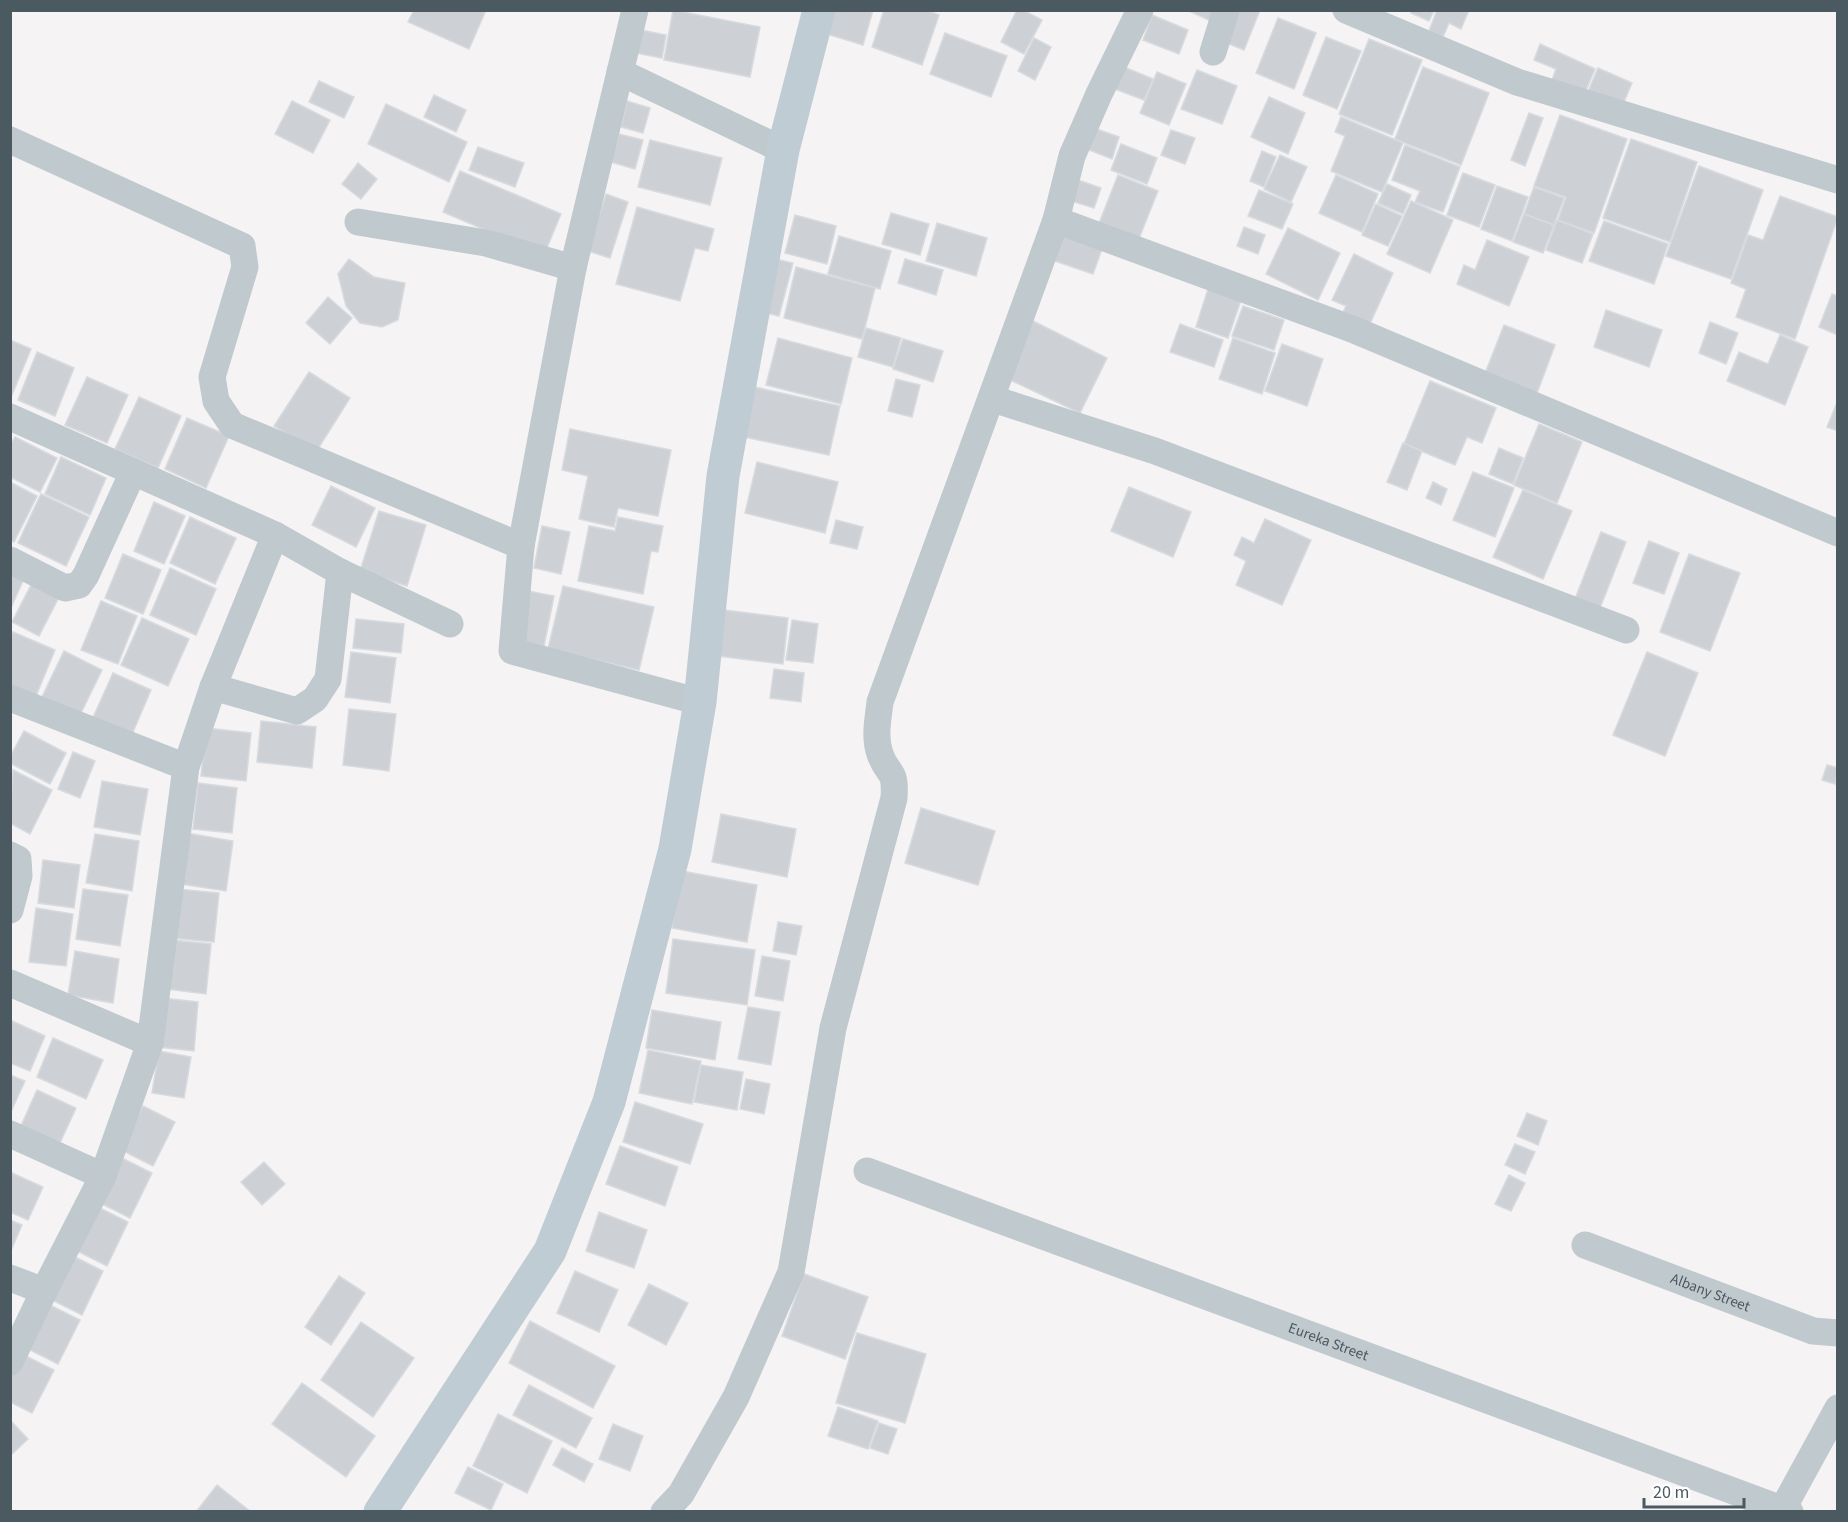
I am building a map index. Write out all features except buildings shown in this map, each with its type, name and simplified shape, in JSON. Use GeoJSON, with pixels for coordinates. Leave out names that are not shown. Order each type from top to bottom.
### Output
{"type":"FeatureCollection","features":[{"type":"Feature","properties":{"kind":"street"},"geometry":{"type":"LineString","coordinates":[[635,10],[573,268],[521,546],[512,651],[700,702]]}},
{"type":"Feature","properties":{"kind":"street"},"geometry":{"type":"LineString","coordinates":[[380,1512],[550,1251],[609,1102],[675,849],[700,702],[723,476],[783,150],[819,10]]}},
{"type":"Feature","properties":{"kind":"street"},"geometry":{"type":"LineString","coordinates":[[664,1512],[681,1494],[736,1397],[791,1272],[833,1028],[894,798],[895,777],[881,757],[876,737],[880,702],[993,399],[1056,220],[1072,156],[1140,10]]}},
{"type":"Feature","properties":{"kind":"street"},"geometry":{"type":"LineString","coordinates":[[1213,52],[1226,10]]}},
{"type":"Feature","properties":{"kind":"street"},"geometry":{"type":"LineString","coordinates":[[1346,10],[1517,82],[1838,180]]}},
{"type":"Feature","properties":{"kind":"street"},"geometry":{"type":"LineString","coordinates":[[620,72],[783,150]]}},
{"type":"Feature","properties":{"kind":"street"},"geometry":{"type":"LineString","coordinates":[[10,140],[242,246],[245,267],[212,377],[216,401],[232,425],[521,546]]}},
{"type":"Feature","properties":{"kind":"street"},"geometry":{"type":"LineString","coordinates":[[1056,220],[1352,329],[1838,533]]}},
{"type":"Feature","properties":{"kind":"street"},"geometry":{"type":"LineString","coordinates":[[358,222],[486,243],[573,268]]}},
{"type":"Feature","properties":{"kind":"street"},"geometry":{"type":"LineString","coordinates":[[993,399],[1155,451],[1626,630]]}},
{"type":"Feature","properties":{"kind":"street"},"geometry":{"type":"LineString","coordinates":[[10,417],[276,535],[340,572],[450,624]]}},
{"type":"Feature","properties":{"kind":"street"},"geometry":{"type":"LineString","coordinates":[[10,560],[65,588],[79,585],[86,575],[133,472]]}},
{"type":"Feature","properties":{"kind":"street"},"geometry":{"type":"LineString","coordinates":[[10,1362],[103,1176],[150,1043],[186,767],[213,687],[276,535]]}},
{"type":"Feature","properties":{"kind":"street"},"geometry":{"type":"LineString","coordinates":[[213,687],[297,711],[315,699],[328,679],[340,572]]}},
{"type":"Feature","properties":{"kind":"street"},"geometry":{"type":"LineString","coordinates":[[10,698],[186,767]]}},
{"type":"Feature","properties":{"kind":"street"},"geometry":{"type":"LineString","coordinates":[[10,855],[18,859],[19,876],[10,910]]}},
{"type":"Feature","properties":{"kind":"street"},"geometry":{"type":"LineString","coordinates":[[10,983],[150,1043]]}},
{"type":"Feature","properties":{"kind":"street"},"geometry":{"type":"LineString","coordinates":[[10,1134],[103,1176]]}},
{"type":"Feature","properties":{"kind":"street","name":"Eureka Street"},"geometry":{"type":"LineString","coordinates":[[867,1171],[1784,1511]]}},
{"type":"Feature","properties":{"kind":"street","name":"Albany Street"},"geometry":{"type":"LineString","coordinates":[[1585,1245],[1813,1331],[1838,1333]]}},
{"type":"Feature","properties":{"kind":"street"},"geometry":{"type":"LineString","coordinates":[[10,1278],[44,1291]]}},
{"type":"Feature","properties":{"kind":"street"},"geometry":{"type":"LineString","coordinates":[[1784,1511],[1838,1408]]}}]}
